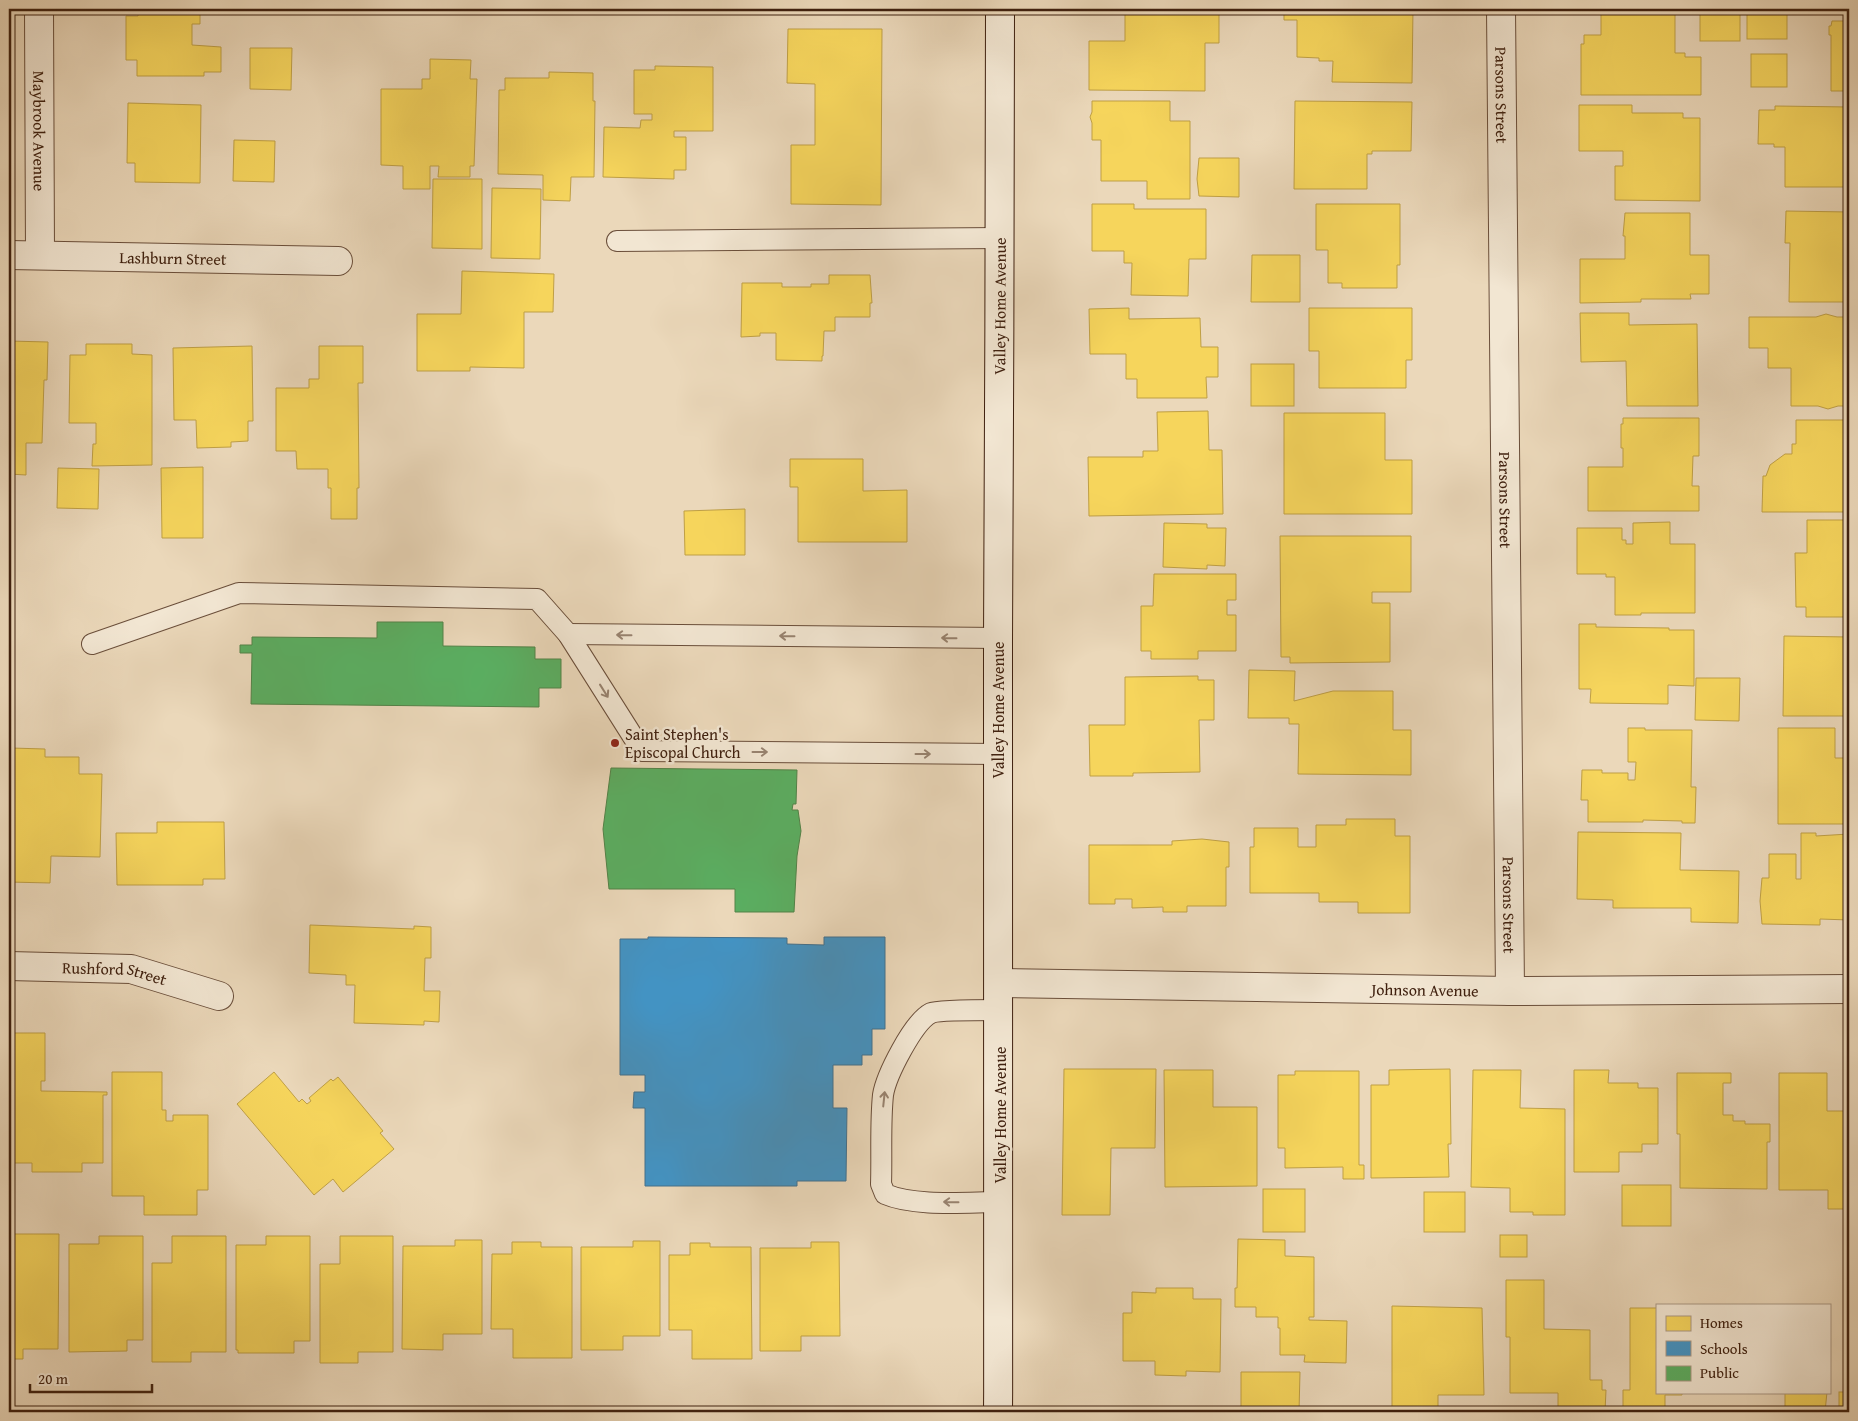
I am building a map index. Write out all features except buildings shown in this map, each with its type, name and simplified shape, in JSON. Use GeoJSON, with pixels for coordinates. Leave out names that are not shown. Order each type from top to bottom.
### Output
{"type":"FeatureCollection","features":[{"type":"Feature","properties":{"kind":"street","name":"Maybrook Avenue"},"geometry":{"type":"LineString","coordinates":[[39,9],[40,255]]}},
{"type":"Feature","properties":{"kind":"street","name":"Valley Home Avenue"},"geometry":{"type":"LineString","coordinates":[[998,1412],[1000,1202],[998,638],[1001,238],[1000,9]]}},
{"type":"Feature","properties":{"kind":"street","name":"Parsons Street"},"geometry":{"type":"LineString","coordinates":[[1501,9],[1510,992]]}},
{"type":"Feature","properties":{"kind":"street","name":"Lashburn Street"},"geometry":{"type":"LineString","coordinates":[[9,255],[338,261]]}},
{"type":"Feature","properties":{"kind":"street","name":"Rushford Street"},"geometry":{"type":"LineString","coordinates":[[9,966],[131,969],[219,996]]}},
{"type":"Feature","properties":{"kind":"street","name":"Johnson Avenue"},"geometry":{"type":"LineString","coordinates":[[1000,997],[1849,989]]}},
{"type":"Feature","properties":{"kind":"lane"},"geometry":{"type":"LineString","coordinates":[[618,241],[1001,238]]}},
{"type":"Feature","properties":{"kind":"lane"},"geometry":{"type":"LineString","coordinates":[[92,644],[239,593],[537,599],[568,634],[642,751],[998,754]]}},
{"type":"Feature","properties":{"kind":"lane"},"geometry":{"type":"LineString","coordinates":[[568,634],[998,638]]}},
{"type":"Feature","properties":{"kind":"lane"},"geometry":{"type":"LineString","coordinates":[[1000,997],[932,1012],[920,1021],[907,1041],[890,1075],[884,1094],[881,1184],[885,1194],[896,1198],[920,1201],[1000,1202]]}},
{"type":"Feature","properties":{"kind":"place","name":"Saint Stephen's Episcopal Church"},"geometry":{"type":"Point","coordinates":[615,743]}}]}
